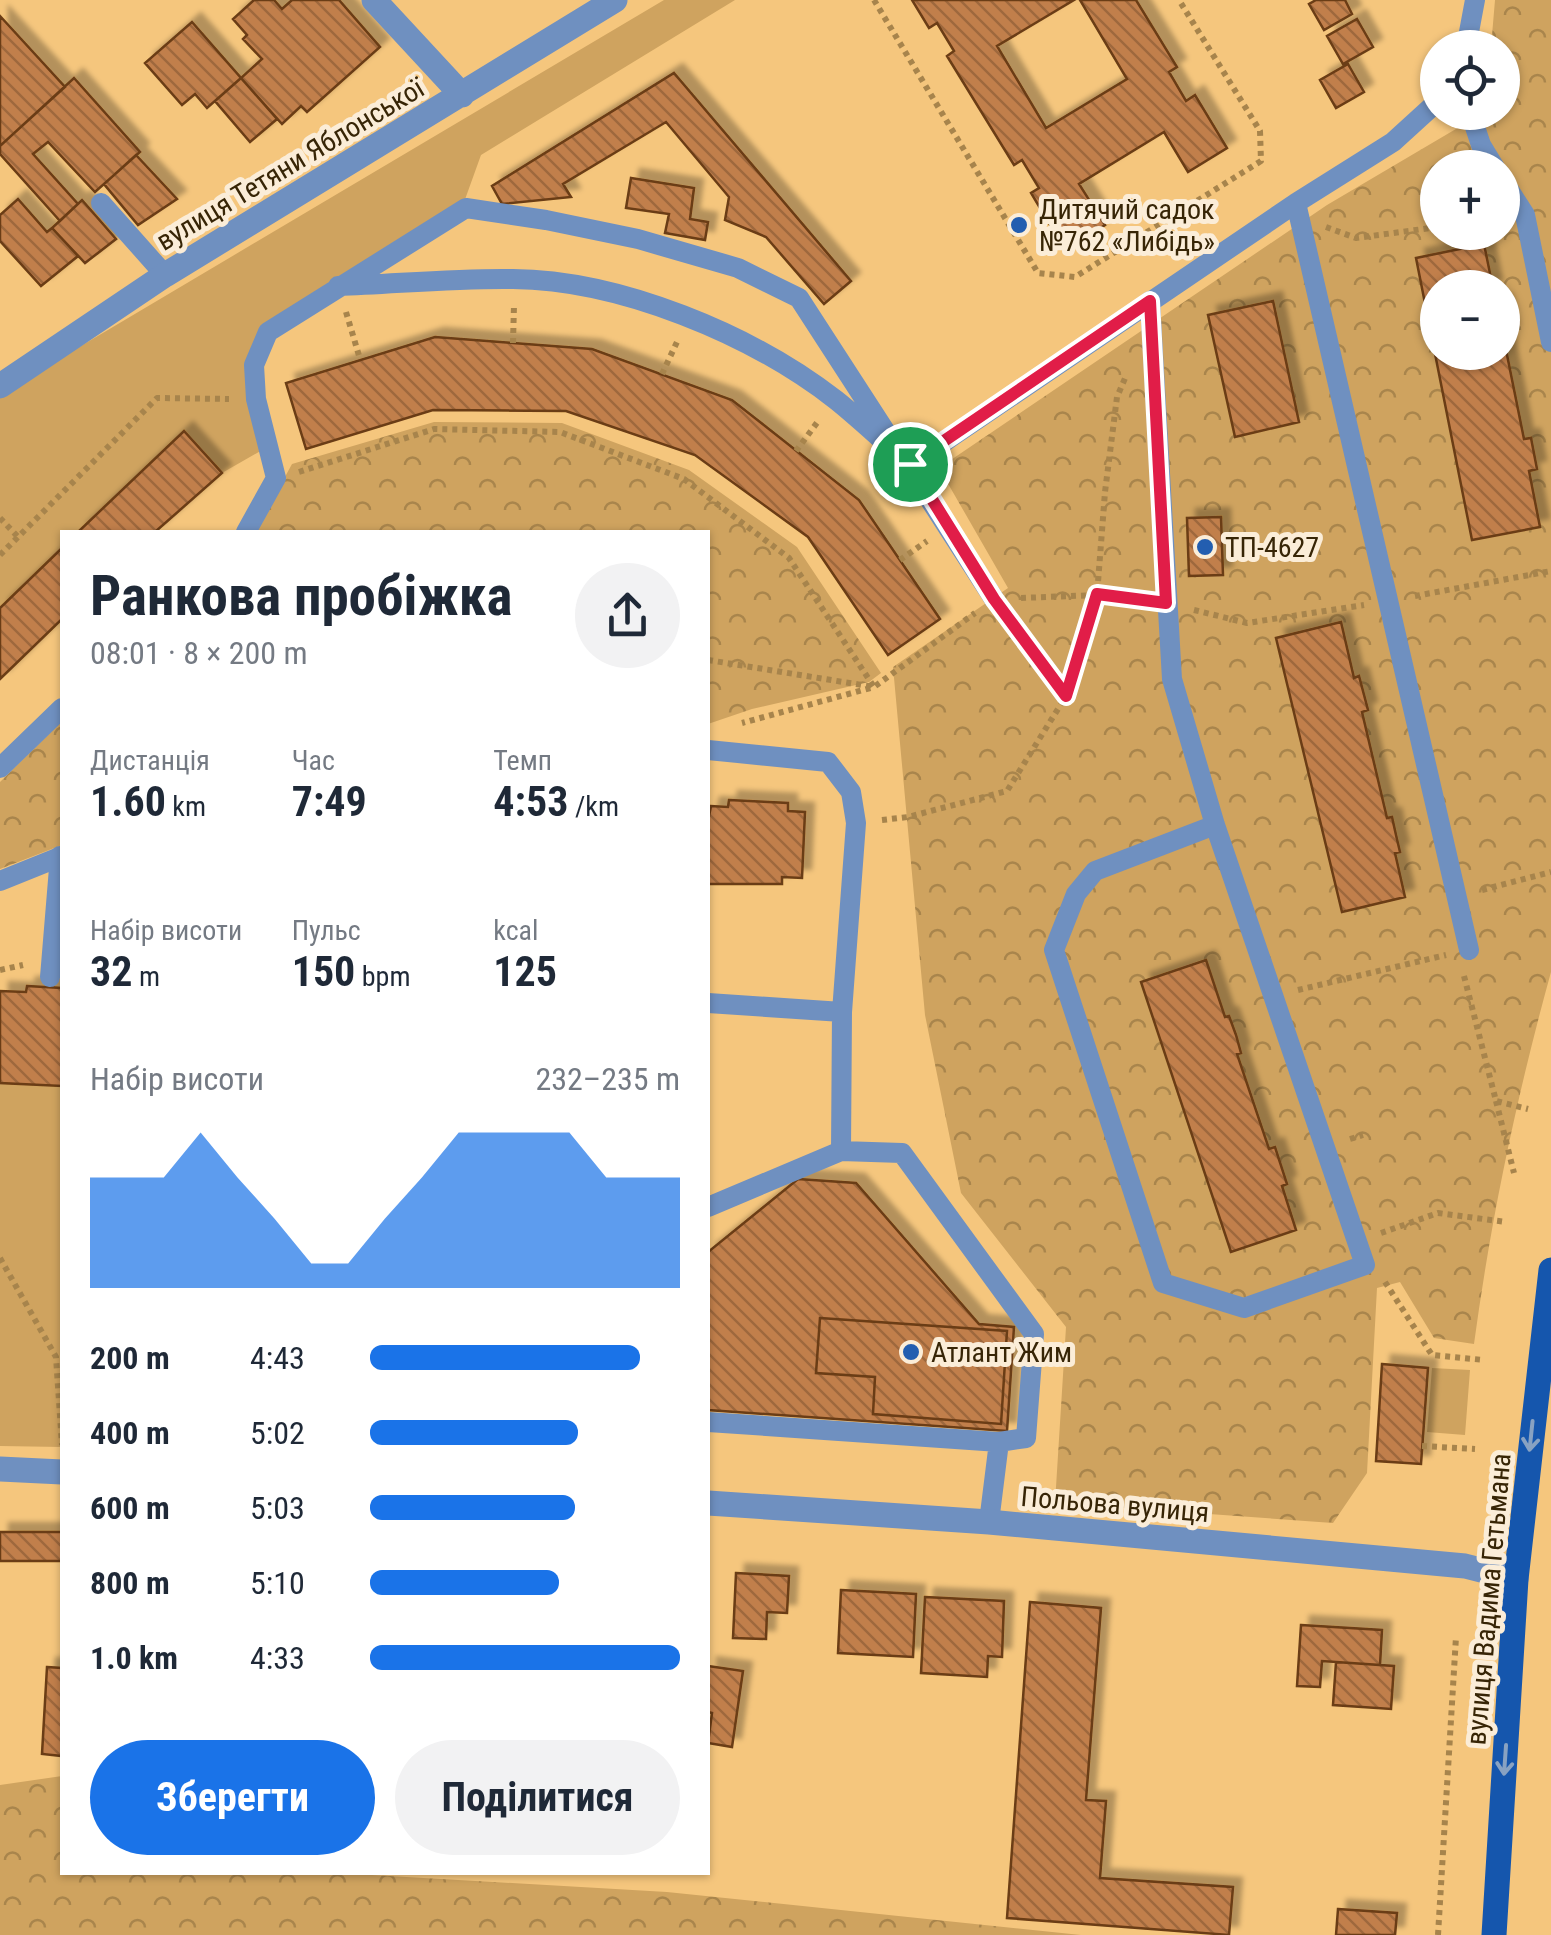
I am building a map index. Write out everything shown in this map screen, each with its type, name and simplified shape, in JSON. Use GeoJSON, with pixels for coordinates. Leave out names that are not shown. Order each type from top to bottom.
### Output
{"type":"FeatureCollection","features":[{"type":"Feature","properties":{"kind":"main road","name":"вулиця Вадима Гетьмана"},"geometry":{"type":"LineString","coordinates":[[1494,1935],[1516,1579],[1551,1270]]}},
{"type":"Feature","properties":{"kind":"street"},"geometry":{"type":"LineString","coordinates":[[374,0],[462,95]]}},
{"type":"Feature","properties":{"kind":"street","name":"вулиця Тетяни Яблонської"},"geometry":{"type":"LineString","coordinates":[[0,386],[165,275],[614,0]]}},
{"type":"Feature","properties":{"kind":"street"},"geometry":{"type":"LineString","coordinates":[[0,1469],[60,1472]]}},
{"type":"Feature","properties":{"kind":"street","name":"Польова вулиця"},"geometry":{"type":"LineString","coordinates":[[710,1503],[989,1522],[1464,1566],[1516,1579]]}},
{"type":"Feature","properties":{"kind":"lane"},"geometry":{"type":"LineString","coordinates":[[1469,30],[1475,0]]}},
{"type":"Feature","properties":{"kind":"lane"},"geometry":{"type":"LineString","coordinates":[[910,464],[1150,301],[1297,210],[1392,142],[1420,117]]}},
{"type":"Feature","properties":{"kind":"lane"},"geometry":{"type":"LineString","coordinates":[[101,204],[165,275]]}},
{"type":"Feature","properties":{"kind":"lane"},"geometry":{"type":"LineString","coordinates":[[247,530],[276,478],[256,399],[254,365],[268,332],[466,208],[638,239],[738,268],[798,298],[910,464],[994,599]]}},
{"type":"Feature","properties":{"kind":"lane"},"geometry":{"type":"LineString","coordinates":[[1520,208],[1525,216],[1551,342]]}},
{"type":"Feature","properties":{"kind":"lane"},"geometry":{"type":"LineString","coordinates":[[1297,210],[1456,896],[1463,951]]}},
{"type":"Feature","properties":{"kind":"lane"},"geometry":{"type":"LineString","coordinates":[[338,286],[514,279],[595,287],[688,318],[768,355],[835,399],[910,464]]}},
{"type":"Feature","properties":{"kind":"lane"},"geometry":{"type":"LineString","coordinates":[[1150,301],[1172,680],[1215,826],[1365,1265],[1244,1308],[1163,1282],[1054,950],[1076,894],[1095,871],[1215,826]]}},
{"type":"Feature","properties":{"kind":"lane"},"geometry":{"type":"LineString","coordinates":[[0,768],[60,710]]}},
{"type":"Feature","properties":{"kind":"lane"},"geometry":{"type":"LineString","coordinates":[[710,750],[828,762],[851,792],[856,822],[842,1012],[840,1150]]}},
{"type":"Feature","properties":{"kind":"lane"},"geometry":{"type":"LineString","coordinates":[[0,880],[60,856]]}},
{"type":"Feature","properties":{"kind":"lane"},"geometry":{"type":"LineString","coordinates":[[50,977],[60,867]]}},
{"type":"Feature","properties":{"kind":"lane"},"geometry":{"type":"LineString","coordinates":[[710,1004],[842,1012]]}},
{"type":"Feature","properties":{"kind":"lane"},"geometry":{"type":"LineString","coordinates":[[710,1207],[840,1150],[902,1153],[1034,1334],[1026,1438],[999,1442],[710,1422]]}},
{"type":"Feature","properties":{"kind":"lane"},"geometry":{"type":"LineString","coordinates":[[989,1522],[999,1442]]}},
{"type":"Feature","properties":{"kind":"path"},"geometry":{"type":"LineString","coordinates":[[874,0],[1038,274],[1075,278],[1262,161],[1260,130],[1179,0]]}},
{"type":"Feature","properties":{"kind":"path"},"geometry":{"type":"LineString","coordinates":[[1297,210],[1356,238],[1420,229]]}},
{"type":"Feature","properties":{"kind":"path"},"geometry":{"type":"LineString","coordinates":[[513,343],[514,279]]}},
{"type":"Feature","properties":{"kind":"path"},"geometry":{"type":"LineString","coordinates":[[338,286],[360,360]]}},
{"type":"Feature","properties":{"kind":"path"},"geometry":{"type":"LineString","coordinates":[[662,374],[688,318]]}},
{"type":"Feature","properties":{"kind":"path"},"geometry":{"type":"LineString","coordinates":[[856,822],[908,817],[1007,791],[1066,696],[1097,594],[1118,397],[1131,364]]}},
{"type":"Feature","properties":{"kind":"path"},"geometry":{"type":"LineString","coordinates":[[0,555],[158,398],[256,399]]}},
{"type":"Feature","properties":{"kind":"path"},"geometry":{"type":"LineString","coordinates":[[796,450],[835,399]]}},
{"type":"Feature","properties":{"kind":"path"},"geometry":{"type":"LineString","coordinates":[[276,478],[434,430],[560,432],[684,479],[789,558],[874,687]]}},
{"type":"Feature","properties":{"kind":"path"},"geometry":{"type":"LineString","coordinates":[[0,518],[18,537]]}},
{"type":"Feature","properties":{"kind":"path"},"geometry":{"type":"LineString","coordinates":[[1212,615],[1247,624],[1551,571]]}},
{"type":"Feature","properties":{"kind":"path"},"geometry":{"type":"LineString","coordinates":[[726,728],[874,687],[994,599],[1097,594],[1166,603]]}},
{"type":"Feature","properties":{"kind":"path"},"geometry":{"type":"LineString","coordinates":[[994,599],[1066,696]]}},
{"type":"Feature","properties":{"kind":"path"},"geometry":{"type":"LineString","coordinates":[[710,660],[874,687]]}},
{"type":"Feature","properties":{"kind":"path"},"geometry":{"type":"LineString","coordinates":[[1456,896],[1551,872]]}},
{"type":"Feature","properties":{"kind":"path"},"geometry":{"type":"LineString","coordinates":[[1274,999],[1318,983],[1463,951],[1514,1173]]}},
{"type":"Feature","properties":{"kind":"path"},"geometry":{"type":"LineString","coordinates":[[1496,1101],[1528,1109]]}},
{"type":"Feature","properties":{"kind":"path"},"geometry":{"type":"LineString","coordinates":[[1409,1223],[1438,1213],[1506,1222]]}},
{"type":"Feature","properties":{"kind":"path"},"geometry":{"type":"LineString","coordinates":[[0,1258],[59,1359],[60,1388]]}},
{"type":"Feature","properties":{"kind":"path"},"geometry":{"type":"LineString","coordinates":[[1385,1281],[1432,1355],[1484,1360]]}},
{"type":"Feature","properties":{"kind":"path"},"geometry":{"type":"LineString","coordinates":[[1422,1446],[1475,1450]]}},
{"type":"Feature","properties":{"kind":"path"},"geometry":{"type":"LineString","coordinates":[[1438,1935],[1456,1638]]}},
{"type":"Feature","properties":{"kind":"green space"},"geometry":{"type":"Polygon","coordinates":[[[664,0],[735,0],[481,155],[463,205],[264,330],[264,449],[222,473],[184,431],[80,530],[60,530],[60,550],[0,608],[0,394],[664,0]]]}},
{"type":"Feature","properties":{"kind":"green space"},"geometry":{"type":"Polygon","coordinates":[[[1495,0],[1551,0],[1551,972],[1506,1157],[1474,1344],[1434,1338],[1400,1282],[1377,1288],[1367,1473],[1333,1523],[1055,1503],[1066,1327],[961,1193],[925,1015],[893,667],[1008,588],[939,468],[1327,205],[1420,150],[1420,250],[1520,250],[1520,150],[1420,150],[1454,130],[1520,130],[1520,30],[1492,30],[1495,0]]]}},
{"type":"Feature","properties":{"kind":"green space"},"geometry":{"type":"Polygon","coordinates":[[[434,422],[562,423],[689,470],[797,547],[881,673],[869,682],[752,709],[710,723],[710,530],[256,530],[292,464],[434,422]]]}},
{"type":"Feature","properties":{"kind":"green space"},"geometry":{"type":"Polygon","coordinates":[[[60,723],[60,846],[0,869],[0,782],[60,723]]]}},
{"type":"Feature","properties":{"kind":"green space"},"geometry":{"type":"Polygon","coordinates":[[[0,1071],[60,1077],[60,1447],[0,1446],[0,1071]]]}},
{"type":"Feature","properties":{"kind":"green space"},"geometry":{"type":"Polygon","coordinates":[[[1432,1368],[1470,1370],[1465,1435],[1427,1432],[1432,1368]]]}},
{"type":"Feature","properties":{"kind":"green space"},"geometry":{"type":"Polygon","coordinates":[[[60,1776],[60,1875],[372,1875],[667,1892],[1081,1935],[0,1935],[0,1785],[60,1776]]]}},
{"type":"Feature","properties":{"kind":"building"},"geometry":{"type":"Polygon","coordinates":[[[254,0],[274,0],[282,9],[292,0],[339,0],[380,47],[307,112],[301,106],[282,124],[241,78],[262,59],[243,39],[247,35],[233,19],[254,0]]]}},
{"type":"Feature","properties":{"kind":"building","name":"Дитячий садок №762 «Либідь»"},"geometry":{"type":"Polygon","coordinates":[[[912,0],[1074,0],[997,46],[1046,128],[1127,79],[1080,0],[1136,0],[1177,67],[1169,72],[1186,101],[1195,95],[1227,148],[1188,172],[1164,132],[1079,184],[1105,225],[1065,250],[1031,193],[1039,188],[1022,160],[1014,165],[947,56],[954,51],[937,23],[929,28],[912,0]]]}},
{"type":"Feature","properties":{"kind":"building"},"geometry":{"type":"Polygon","coordinates":[[[1316,0],[1345,0],[1352,14],[1324,30],[1309,4],[1316,0]]]}},
{"type":"Feature","properties":{"kind":"building"},"geometry":{"type":"Polygon","coordinates":[[[0,16],[65,87],[0,146],[0,16]]]}},
{"type":"Feature","properties":{"kind":"building"},"geometry":{"type":"Polygon","coordinates":[[[1357,19],[1373,47],[1343,64],[1327,36],[1357,19]]]}},
{"type":"Feature","properties":{"kind":"building"},"geometry":{"type":"Polygon","coordinates":[[[192,22],[241,78],[207,108],[195,94],[182,105],[145,63],[192,22]]]}},
{"type":"Feature","properties":{"kind":"building"},"geometry":{"type":"Polygon","coordinates":[[[1348,64],[1364,92],[1336,108],[1320,80],[1348,64]]]}},
{"type":"Feature","properties":{"kind":"building"},"geometry":{"type":"Polygon","coordinates":[[[674,73],[851,281],[824,304],[766,237],[725,220],[729,197],[666,122],[563,184],[571,197],[502,204],[492,186],[674,73]]]}},
{"type":"Feature","properties":{"kind":"building"},"geometry":{"type":"Polygon","coordinates":[[[74,78],[140,152],[95,192],[48,142],[33,154],[78,204],[60,221],[0,154],[0,146],[74,78]]]}},
{"type":"Feature","properties":{"kind":"building"},"geometry":{"type":"Polygon","coordinates":[[[241,78],[277,119],[250,142],[215,101],[241,78]]]}},
{"type":"Feature","properties":{"kind":"building"},"geometry":{"type":"Polygon","coordinates":[[[136,155],[177,199],[138,225],[104,184],[136,155]]]}},
{"type":"Feature","properties":{"kind":"building"},"geometry":{"type":"Polygon","coordinates":[[[631,178],[694,188],[690,219],[708,222],[705,240],[665,233],[669,214],[626,208],[631,178]]]}},
{"type":"Feature","properties":{"kind":"building"},"geometry":{"type":"Polygon","coordinates":[[[18,199],[47,232],[52,228],[78,256],[41,286],[0,241],[0,215],[18,199]]]}},
{"type":"Feature","properties":{"kind":"building"},"geometry":{"type":"Polygon","coordinates":[[[82,200],[116,239],[85,263],[52,228],[82,200]]]}},
{"type":"Feature","properties":{"kind":"building"},"geometry":{"type":"Polygon","coordinates":[[[1455,250],[1485,250],[1489,270],[1420,270],[1420,278],[1416,258],[1455,250]]]}},
{"type":"Feature","properties":{"kind":"building"},"geometry":{"type":"Polygon","coordinates":[[[1273,301],[1299,422],[1235,437],[1208,315],[1273,301]]]}},
{"type":"Feature","properties":{"kind":"building"},"geometry":{"type":"Polygon","coordinates":[[[435,337],[592,349],[732,400],[859,500],[940,619],[888,655],[808,537],[695,455],[566,411],[433,410],[306,449],[286,383],[435,337]]]}},
{"type":"Feature","properties":{"kind":"building"},"geometry":{"type":"Polygon","coordinates":[[[1438,370],[1510,370],[1524,439],[1531,438],[1537,469],[1529,471],[1540,527],[1472,540],[1438,370]]]}},
{"type":"Feature","properties":{"kind":"building"},"geometry":{"type":"Polygon","coordinates":[[[184,431],[222,473],[157,530],[80,530],[184,431]]]}},
{"type":"Feature","properties":{"kind":"building","name":"ТП-4627"},"geometry":{"type":"Polygon","coordinates":[[[1221,517],[1223,575],[1189,576],[1187,518],[1221,517]]]}},
{"type":"Feature","properties":{"kind":"building"},"geometry":{"type":"Polygon","coordinates":[[[60,550],[60,621],[0,679],[0,608],[60,550]]]}},
{"type":"Feature","properties":{"kind":"building"},"geometry":{"type":"Polygon","coordinates":[[[1341,622],[1354,678],[1359,676],[1368,710],[1362,712],[1387,818],[1392,817],[1405,897],[1342,912],[1276,638],[1341,622]]]}},
{"type":"Feature","properties":{"kind":"building"},"geometry":{"type":"Polygon","coordinates":[[[729,800],[788,803],[788,811],[805,812],[802,878],[782,877],[782,884],[710,884],[711,806],[728,807],[729,800]]]}},
{"type":"Feature","properties":{"kind":"building"},"geometry":{"type":"Polygon","coordinates":[[[1206,960],[1225,1017],[1229,1016],[1236,1035],[1241,1053],[1237,1054],[1269,1149],[1275,1147],[1296,1230],[1231,1252],[1141,982],[1206,960]]]}},
{"type":"Feature","properties":{"kind":"building"},"geometry":{"type":"Polygon","coordinates":[[[27,986],[60,988],[60,1086],[0,1083],[0,991],[26,992],[27,986]]]}},
{"type":"Feature","properties":{"kind":"building"},"geometry":{"type":"Polygon","coordinates":[[[798,1179],[856,1183],[979,1324],[1014,1327],[1007,1431],[710,1410],[710,1250],[798,1179]]]}},
{"type":"Feature","properties":{"kind":"building","name":"Атлант Жим"},"geometry":{"type":"Polygon","coordinates":[[[820,1318],[1007,1331],[1001,1424],[873,1414],[875,1377],[816,1373],[820,1318]]]}},
{"type":"Feature","properties":{"kind":"building"},"geometry":{"type":"Polygon","coordinates":[[[1382,1364],[1428,1368],[1421,1464],[1376,1461],[1382,1364]]]}},
{"type":"Feature","properties":{"kind":"building"},"geometry":{"type":"Polygon","coordinates":[[[0,1532],[60,1532],[60,1561],[0,1561],[0,1532]]]}},
{"type":"Feature","properties":{"kind":"building"},"geometry":{"type":"Polygon","coordinates":[[[736,1573],[789,1576],[787,1613],[767,1612],[766,1639],[733,1638],[736,1573]]]}},
{"type":"Feature","properties":{"kind":"building"},"geometry":{"type":"Polygon","coordinates":[[[841,1590],[916,1594],[913,1657],[838,1653],[841,1590]]]}},
{"type":"Feature","properties":{"kind":"building"},"geometry":{"type":"Polygon","coordinates":[[[925,1597],[1004,1601],[1002,1657],[988,1656],[987,1677],[921,1673],[925,1597]]]}},
{"type":"Feature","properties":{"kind":"building"},"geometry":{"type":"Polygon","coordinates":[[[1030,1602],[1101,1608],[1086,1800],[1106,1801],[1100,1878],[1233,1887],[1229,1935],[1007,1918],[1030,1602]]]}},
{"type":"Feature","properties":{"kind":"building"},"geometry":{"type":"Polygon","coordinates":[[[1301,1625],[1382,1630],[1380,1665],[1322,1661],[1320,1687],[1297,1686],[1301,1625]]]}},
{"type":"Feature","properties":{"kind":"building"},"geometry":{"type":"Polygon","coordinates":[[[1336,1662],[1394,1666],[1391,1709],[1333,1705],[1336,1662]]]}},
{"type":"Feature","properties":{"kind":"building"},"geometry":{"type":"Polygon","coordinates":[[[710,1666],[743,1671],[732,1747],[710,1743],[710,1666]]]}},
{"type":"Feature","properties":{"kind":"building"},"geometry":{"type":"Polygon","coordinates":[[[47,1667],[60,1668],[60,1756],[42,1754],[47,1667]]]}},
{"type":"Feature","properties":{"kind":"building"},"geometry":{"type":"Polygon","coordinates":[[[1338,1909],[1397,1913],[1395,1935],[1336,1935],[1338,1909]]]}},
{"type":"Feature","properties":{"kind":"place","name":"Дитячий садок №762 «Либідь»"},"geometry":{"type":"Point","coordinates":[1019,225]}},
{"type":"Feature","properties":{"kind":"place","name":"ТП-4627"},"geometry":{"type":"Point","coordinates":[1205,547]}},
{"type":"Feature","properties":{"kind":"place","name":"Атлант Жим"},"geometry":{"type":"Point","coordinates":[911,1352]}},
{"type":"Feature","properties":{"kind":"route"},"geometry":{"type":"LineString","coordinates":[[1150,301],[1166,603],[1097,594],[1066,696],[994,599],[910,464],[1150,301]]}}]}
